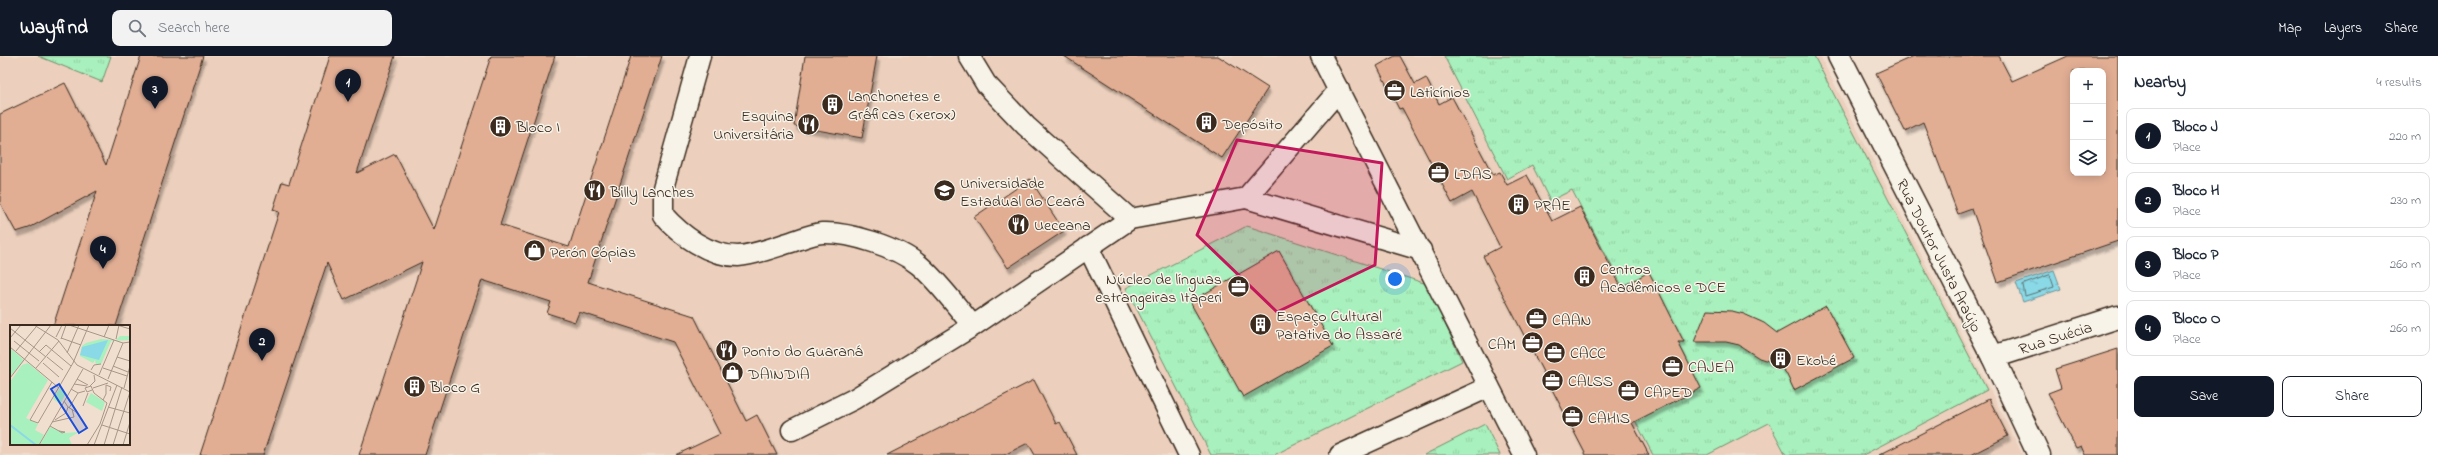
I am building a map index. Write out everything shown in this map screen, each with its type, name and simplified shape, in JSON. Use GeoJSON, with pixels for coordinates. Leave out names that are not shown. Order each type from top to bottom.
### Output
{"type":"FeatureCollection","features":[{"type":"Feature","properties":{"kind":"street","name":"Rua Doutor Justa Araújo"},"geometry":{"type":"LineString","coordinates":[[1839,56],[1993,357],[2039,455]]}},
{"type":"Feature","properties":{"kind":"street","name":"Rua Suécia"},"geometry":{"type":"LineString","coordinates":[[1993,357],[2118,317]]}},
{"type":"Feature","properties":{"kind":"lane"},"geometry":{"type":"LineString","coordinates":[[700,56],[663,188],[663,215],[685,237],[718,253],[738,256],[764,251],[822,233],[858,237],[879,244],[918,264],[936,282],[973,326]]}},
{"type":"Feature","properties":{"kind":"lane"},"geometry":{"type":"LineString","coordinates":[[969,56],[986,84],[1026,126],[1130,219]]}},
{"type":"Feature","properties":{"kind":"lane"},"geometry":{"type":"LineString","coordinates":[[1321,56],[1422,250],[1524,455]]}},
{"type":"Feature","properties":{"kind":"lane"},"geometry":{"type":"LineString","coordinates":[[1246,198],[1339,90]]}},
{"type":"Feature","properties":{"kind":"lane"},"geometry":{"type":"LineString","coordinates":[[792,430],[854,399],[973,326],[1130,219],[1246,198],[1422,250]]}},
{"type":"Feature","properties":{"kind":"lane"},"geometry":{"type":"LineString","coordinates":[[1088,247],[1189,455]]}},
{"type":"Feature","properties":{"kind":"lane"},"geometry":{"type":"LineString","coordinates":[[1340,455],[1489,387]]}},
{"type":"Feature","properties":{"kind":"highlighted area"},"geometry":{"type":"Polygon","coordinates":[[[1237,140],[1382,163],[1375,265],[1277,312],[1197,235],[1237,140]]]}},
{"type":"Feature","properties":{"kind":"shaded area","name":"Universidade Estadual do Ceará"},"geometry":{"type":"Polygon","coordinates":[[[0,56],[1820,56],[2023,455],[0,455],[0,56]]]}},
{"type":"Feature","properties":{"kind":"green space"},"geometry":{"type":"Polygon","coordinates":[[[38,56],[111,56],[102,82],[38,56]]]}},
{"type":"Feature","properties":{"kind":"green space"},"geometry":{"type":"Polygon","coordinates":[[[1444,56],[1814,56],[1987,390],[1863,455],[1786,455],[1769,423],[1707,455],[1653,455],[1621,393],[1686,358],[1654,296],[1633,307],[1572,190],[1550,201],[1532,165],[1507,179],[1444,56]]]}},
{"type":"Feature","properties":{"kind":"green space"},"geometry":{"type":"Polygon","coordinates":[[[1247,226],[1427,284],[1462,361],[1274,455],[1211,455],[1126,288],[1247,226]]]}},
{"type":"Feature","properties":{"kind":"green space"},"geometry":{"type":"Polygon","coordinates":[[[1485,424],[1500,455],[1424,455],[1485,424]]]}},
{"type":"Feature","properties":{"kind":"water"},"geometry":{"type":"Polygon","coordinates":[[[2054,270],[2061,289],[2023,302],[2016,283],[2054,270]]]}},
{"type":"Feature","properties":{"kind":"building"},"geometry":{"type":"Polygon","coordinates":[[[141,56],[203,56],[116,325],[53,325],[97,191],[29,228],[16,232],[0,203],[0,114],[65,83],[106,165],[141,56]]]}},
{"type":"Feature","properties":{"kind":"building"},"geometry":{"type":"Polygon","coordinates":[[[330,56],[395,56],[357,173],[395,154],[434,230],[491,56],[555,56],[500,225],[569,247],[631,56],[662,56],[588,282],[694,316],[746,421],[757,415],[777,455],[676,455],[720,434],[673,342],[579,312],[575,322],[547,313],[551,302],[482,280],[425,455],[359,455],[422,262],[344,300],[327,263],[263,455],[200,455],[279,212],[273,210],[282,182],[289,184],[330,56]]]}},
{"type":"Feature","properties":{"kind":"building","name":"Lanchonetes e Gráficas (xerox)"},"geometry":{"type":"Polygon","coordinates":[[[805,56],[877,56],[862,138],[794,126],[805,56]]]}},
{"type":"Feature","properties":{"kind":"building","name":"Depósito"},"geometry":{"type":"Polygon","coordinates":[[[1064,56],[1218,56],[1268,88],[1222,158],[1064,56]]]}},
{"type":"Feature","properties":{"kind":"building"},"geometry":{"type":"Polygon","coordinates":[[[1395,56],[1400,56],[1415,84],[1426,78],[1439,104],[1452,97],[1493,175],[1500,172],[1507,185],[1527,175],[1552,221],[1580,207],[1621,287],[1649,272],[1684,342],[1678,342],[1701,388],[1632,423],[1649,455],[1586,455],[1483,256],[1500,247],[1472,192],[1452,203],[1402,108],[1399,109],[1377,66],[1395,56]]]}},
{"type":"Feature","properties":{"kind":"building"},"geometry":{"type":"Polygon","coordinates":[[[1914,56],[1999,56],[2012,81],[2068,56],[2118,56],[2118,241],[1998,282],[1972,209],[1958,214],[1923,122],[1905,131],[1876,73],[1914,56]]]}},
{"type":"Feature","properties":{"kind":"building","name":"Ueceana"},"geometry":{"type":"Polygon","coordinates":[[[1030,179],[1064,231],[1008,268],[974,217],[1030,179]]]}},
{"type":"Feature","properties":{"kind":"building","name":"Espaço Cultural Patativa do Assaré"},"geometry":{"type":"Polygon","coordinates":[[[1279,251],[1333,346],[1243,397],[1190,302],[1279,251]]]}},
{"type":"Feature","properties":{"kind":"building"},"geometry":{"type":"Polygon","coordinates":[[[1826,306],[1854,358],[1794,390],[1786,373],[1778,364],[1759,358],[1739,345],[1726,342],[1694,342],[1707,310],[1732,311],[1744,314],[1764,323],[1777,333],[1826,306]]]}},
{"type":"Feature","properties":{"kind":"building"},"geometry":{"type":"Polygon","coordinates":[[[2118,349],[2118,455],[2085,455],[2081,446],[2076,448],[2048,393],[2061,388],[2055,369],[2118,349]]]}},
{"type":"Feature","properties":{"kind":"building"},"geometry":{"type":"Polygon","coordinates":[[[1034,380],[1056,424],[1060,422],[1077,455],[1035,455],[1028,443],[1004,455],[887,455],[1034,380]]]}},
{"type":"Feature","properties":{"kind":"building"},"geometry":{"type":"Polygon","coordinates":[[[1989,399],[2008,436],[1971,455],[1879,455],[1989,399]]]}},
{"type":"Feature","properties":{"kind":"place","name":"Laticínios"},"geometry":{"type":"Point","coordinates":[1395,91]}},
{"type":"Feature","properties":{"kind":"place","name":"Bloco J"},"geometry":{"type":"Point","coordinates":[348,102]}},
{"type":"Feature","properties":{"kind":"place","name":"Lanchonetes e Gráficas (xerox)"},"geometry":{"type":"Point","coordinates":[833,104]}},
{"type":"Feature","properties":{"kind":"place","name":"Bloco P"},"geometry":{"type":"Point","coordinates":[155,109]}},
{"type":"Feature","properties":{"kind":"place","name":"Depósito"},"geometry":{"type":"Point","coordinates":[1206,123]}},
{"type":"Feature","properties":{"kind":"place","name":"Esquina Universitária"},"geometry":{"type":"Point","coordinates":[809,124]}},
{"type":"Feature","properties":{"kind":"place","name":"Bloco I"},"geometry":{"type":"Point","coordinates":[500,126]}},
{"type":"Feature","properties":{"kind":"place","name":"LDAS"},"geometry":{"type":"Point","coordinates":[1439,173]}},
{"type":"Feature","properties":{"kind":"place","name":"Billy Lanches"},"geometry":{"type":"Point","coordinates":[594,191]}},
{"type":"Feature","properties":{"kind":"place","name":"Universidade Estadual do Ceará"},"geometry":{"type":"Point","coordinates":[944,191]}},
{"type":"Feature","properties":{"kind":"place","name":"PRAE"},"geometry":{"type":"Point","coordinates":[1518,204]}},
{"type":"Feature","properties":{"kind":"place","name":"Ueceana"},"geometry":{"type":"Point","coordinates":[1019,224]}},
{"type":"Feature","properties":{"kind":"place","name":"Perón Cópias"},"geometry":{"type":"Point","coordinates":[535,251]}},
{"type":"Feature","properties":{"kind":"place","name":"Bloco O"},"geometry":{"type":"Point","coordinates":[103,269]}},
{"type":"Feature","properties":{"kind":"place","name":"Centros Acadêmicos e DCE"},"geometry":{"type":"Point","coordinates":[1585,277]}},
{"type":"Feature","properties":{"kind":"place","name":"Núcleo de línguas estrangeiras Itaperi"},"geometry":{"type":"Point","coordinates":[1238,287]}},
{"type":"Feature","properties":{"kind":"place","name":"CAAN"},"geometry":{"type":"Point","coordinates":[1536,319]}},
{"type":"Feature","properties":{"kind":"place","name":"Espaço Cultural Patativa do Assaré"},"geometry":{"type":"Point","coordinates":[1261,324]}},
{"type":"Feature","properties":{"kind":"place","name":"CAM"},"geometry":{"type":"Point","coordinates":[1532,343]}},
{"type":"Feature","properties":{"kind":"place","name":"Ponto do Guaraná"},"geometry":{"type":"Point","coordinates":[726,350]}},
{"type":"Feature","properties":{"kind":"place","name":"CACC"},"geometry":{"type":"Point","coordinates":[1555,352]}},
{"type":"Feature","properties":{"kind":"place","name":"Ekobé"},"geometry":{"type":"Point","coordinates":[1780,359]}},
{"type":"Feature","properties":{"kind":"place","name":"Bloco H"},"geometry":{"type":"Point","coordinates":[262,361]}},
{"type":"Feature","properties":{"kind":"place","name":"CAJEA"},"geometry":{"type":"Point","coordinates":[1672,366]}},
{"type":"Feature","properties":{"kind":"place","name":"DAINDIA"},"geometry":{"type":"Point","coordinates":[732,373]}},
{"type":"Feature","properties":{"kind":"place","name":"CALSS"},"geometry":{"type":"Point","coordinates":[1553,380]}},
{"type":"Feature","properties":{"kind":"place","name":"Bloco G"},"geometry":{"type":"Point","coordinates":[415,386]}},
{"type":"Feature","properties":{"kind":"place","name":"CAPED"},"geometry":{"type":"Point","coordinates":[1628,391]}},
{"type":"Feature","properties":{"kind":"place","name":"CAHIS"},"geometry":{"type":"Point","coordinates":[1572,417]}}]}
